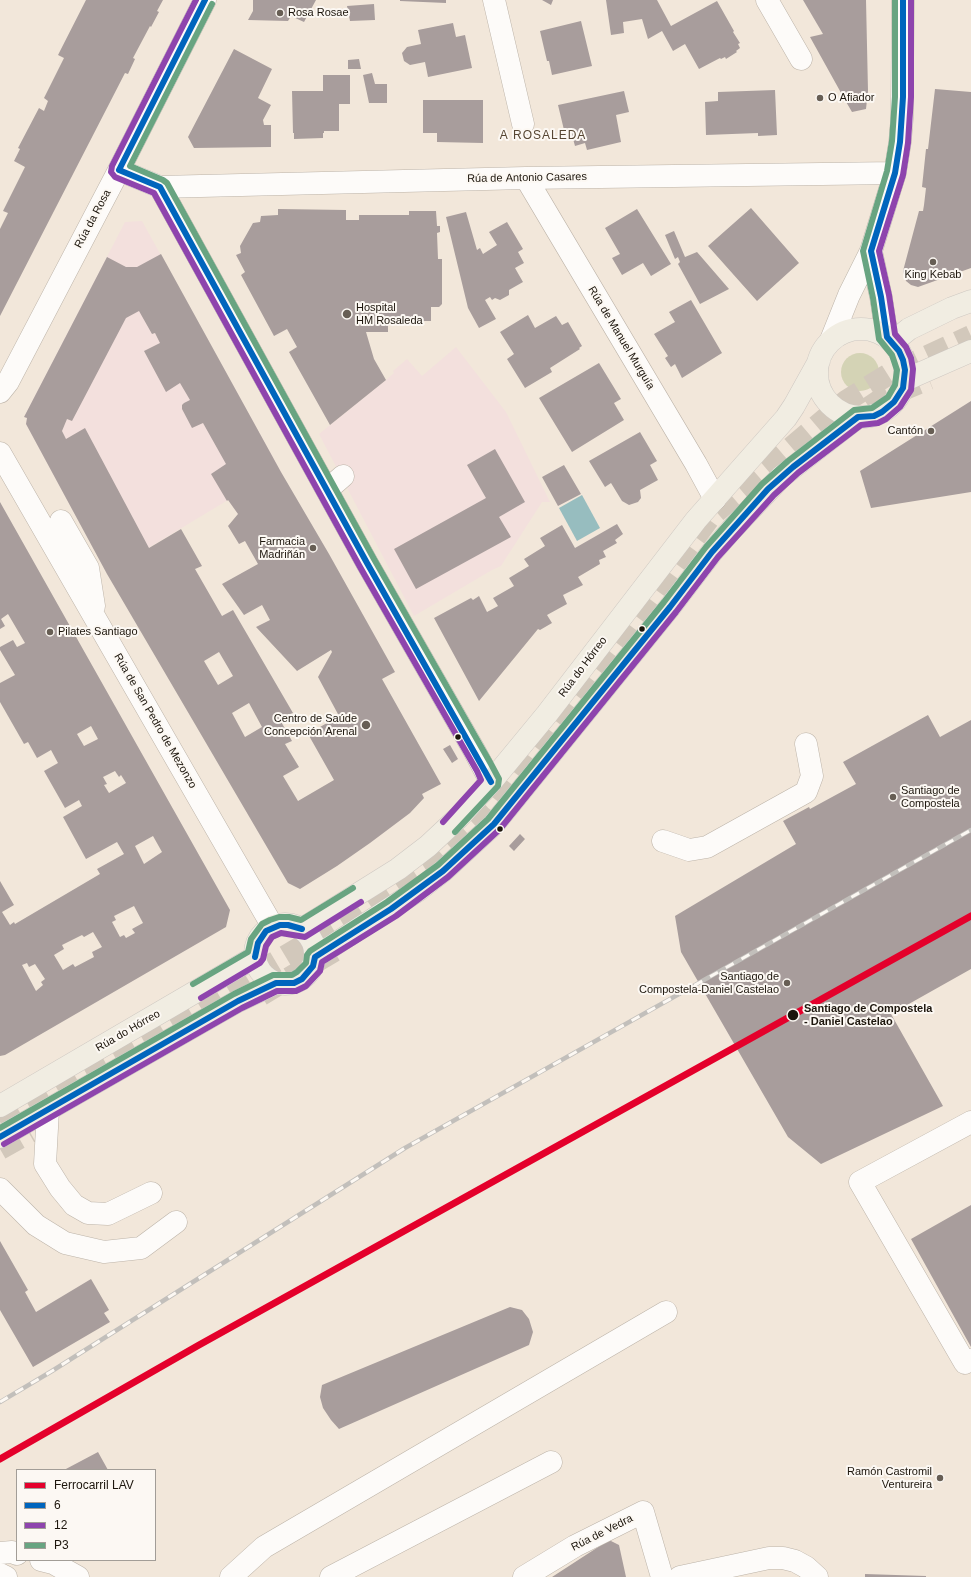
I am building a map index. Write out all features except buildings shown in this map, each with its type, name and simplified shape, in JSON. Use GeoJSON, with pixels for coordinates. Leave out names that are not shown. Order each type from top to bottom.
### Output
{"type":"FeatureCollection","features":[{"type":"Feature","properties":{"kind":"main road"},"geometry":{"type":"LineString","coordinates":[[890,340],[952,308],[971,301]]}},
{"type":"Feature","properties":{"kind":"main road"},"geometry":{"type":"LineString","coordinates":[[865,329],[876,332],[890,340],[899,351],[903,360],[905,380],[899,396],[889,408],[874,416],[858,418],[848,416],[831,406],[824,398],[817,380],[819,360],[826,346],[831,340],[841,333],[865,329]]}},
{"type":"Feature","properties":{"kind":"main road"},"geometry":{"type":"LineString","coordinates":[[905,380],[971,351]]}},
{"type":"Feature","properties":{"kind":"main road","name":"Rúa do Hórreo"},"geometry":{"type":"LineString","coordinates":[[302,929],[398,869],[428,846],[459,817],[491,782],[548,714],[675,546],[786,418],[819,360]]}},
{"type":"Feature","properties":{"kind":"main road"},"geometry":{"type":"LineString","coordinates":[[315,958],[420,889],[443,871],[494,824],[670,607],[712,552],[740,520],[781,477],[858,418]]}},
{"type":"Feature","properties":{"kind":"main road"},"geometry":{"type":"LineString","coordinates":[[280,925],[288,925],[302,929],[310,937],[314,947],[315,958],[311,970],[302,979],[294,983],[285,984],[276,983],[268,979],[262,973],[255,956],[258,942],[266,931],[280,925]]}},
{"type":"Feature","properties":{"kind":"main road","name":"Rúa do Hórreo"},"geometry":{"type":"LineString","coordinates":[[0,1106],[255,956]]}},
{"type":"Feature","properties":{"kind":"main road"},"geometry":{"type":"LineString","coordinates":[[0,1137],[238,1001],[276,983]]}},
{"type":"Feature","properties":{"kind":"street","name":"Rúa da Rosa"},"geometry":{"type":"LineString","coordinates":[[0,392],[8,382],[119,170],[205,0]]}},
{"type":"Feature","properties":{"kind":"street"},"geometry":{"type":"LineString","coordinates":[[494,0],[523,124]]}},
{"type":"Feature","properties":{"kind":"street"},"geometry":{"type":"LineString","coordinates":[[767,0],[801,59]]}},
{"type":"Feature","properties":{"kind":"street"},"geometry":{"type":"LineString","coordinates":[[831,340],[849,295],[872,251],[895,173],[902,118],[903,0]]}},
{"type":"Feature","properties":{"kind":"street"},"geometry":{"type":"LineString","coordinates":[[119,170],[160,187],[335,483],[371,570],[491,782]]}},
{"type":"Feature","properties":{"kind":"street","name":"Rúa de Antonio Casares"},"geometry":{"type":"LineString","coordinates":[[160,187],[526,178],[895,173]]}},
{"type":"Feature","properties":{"kind":"street","name":"Rúa de Manuel Murguía"},"geometry":{"type":"LineString","coordinates":[[526,178],[696,464],[715,499]]}},
{"type":"Feature","properties":{"kind":"street"},"geometry":{"type":"LineString","coordinates":[[872,251],[890,340]]}},
{"type":"Feature","properties":{"kind":"street","name":"Rúa de San Pedro de Mezonzo"},"geometry":{"type":"LineString","coordinates":[[0,453],[273,927]]}},
{"type":"Feature","properties":{"kind":"street"},"geometry":{"type":"LineString","coordinates":[[61,521],[88,568],[97,621]]}},
{"type":"Feature","properties":{"kind":"street"},"geometry":{"type":"LineString","coordinates":[[663,841],[689,850],[707,847],[806,792],[812,776],[806,744]]}},
{"type":"Feature","properties":{"kind":"street"},"geometry":{"type":"LineString","coordinates":[[48,1110],[45,1164],[60,1188],[74,1206],[88,1213],[108,1214],[151,1193]]}},
{"type":"Feature","properties":{"kind":"street"},"geometry":{"type":"LineString","coordinates":[[971,1122],[860,1182],[965,1363],[971,1360]]}},
{"type":"Feature","properties":{"kind":"street"},"geometry":{"type":"LineString","coordinates":[[0,1189],[36,1225],[65,1243],[104,1252],[141,1248],[176,1222]]}},
{"type":"Feature","properties":{"kind":"street"},"geometry":{"type":"LineString","coordinates":[[231,1577],[264,1547],[666,1312]]}},
{"type":"Feature","properties":{"kind":"street"},"geometry":{"type":"LineString","coordinates":[[330,1577],[551,1462]]}},
{"type":"Feature","properties":{"kind":"street","name":"Rúa de Vedra"},"geometry":{"type":"LineString","coordinates":[[524,1577],[575,1546],[643,1512],[662,1577]]}},
{"type":"Feature","properties":{"kind":"street"},"geometry":{"type":"LineString","coordinates":[[0,1553],[12,1552],[16,1554]]}},
{"type":"Feature","properties":{"kind":"street"},"geometry":{"type":"LineString","coordinates":[[680,1577],[769,1558],[783,1558],[795,1561],[806,1567],[817,1577]]}},
{"type":"Feature","properties":{"kind":"street"},"geometry":{"type":"LineString","coordinates":[[45,1561],[53,1563],[78,1577]]}},
{"type":"Feature","properties":{"kind":"street"},"geometry":{"type":"LineString","coordinates":[[0,1574],[6,1577]]}},
{"type":"Feature","properties":{"kind":"shaded area"},"geometry":{"type":"Polygon","coordinates":[[[142,221],[281,472],[263,482],[238,514],[228,500],[107,573],[26,424],[27,418],[24,417],[125,222],[142,221]]]}},
{"type":"Feature","properties":{"kind":"shaded area"},"geometry":{"type":"Polygon","coordinates":[[[456,347],[506,412],[550,502],[542,502],[501,566],[414,616],[319,434],[386,380],[394,373],[393,371],[407,359],[422,376],[456,347]]]}},
{"type":"Feature","properties":{"kind":"green space"},"geometry":{"type":"Polygon","coordinates":[[[856,353],[864,353],[871,356],[876,361],[879,372],[876,383],[871,388],[864,391],[856,391],[849,388],[844,383],[841,376],[841,368],[844,361],[849,356],[856,353]]]}},
{"type":"Feature","properties":{"kind":"water"},"geometry":{"type":"Polygon","coordinates":[[[582,495],[600,528],[577,541],[559,508],[582,495]]]}},
{"type":"Feature","properties":{"kind":"tunnel"},"geometry":{"type":"LineString","coordinates":[[0,1122],[158,1032],[356,914],[428,866],[490,810],[656,591],[710,517],[846,401],[889,374],[971,336]]}},
{"type":"Feature","properties":{"kind":"tunnel"},"geometry":{"type":"LineString","coordinates":[[842,426],[883,398],[929,379]]}},
{"type":"Feature","properties":{"kind":"tunnel"},"geometry":{"type":"LineString","coordinates":[[261,995],[334,951]]}},
{"type":"Feature","properties":{"kind":"tunnel"},"geometry":{"type":"LineString","coordinates":[[0,1149],[30,1132]]}},
{"type":"Feature","properties":{"kind":"railway"},"geometry":{"type":"LineString","coordinates":[[0,1402],[52,1371],[405,1148],[971,830]]}},
{"type":"Feature","properties":{"kind":"rail line","name":"LAV"},"geometry":{"type":"LineString","coordinates":[[0,1459],[199,1345],[971,916]]}},
{"type":"Feature","properties":{"kind":"transit line","name":"12"},"geometry":{"type":"LineString","coordinates":[[196,0],[112,166],[111,172],[115,177],[154,193],[360,567],[477,771],[481,780],[443,822]]}},
{"type":"Feature","properties":{"kind":"transit line","name":"6"},"geometry":{"type":"LineString","coordinates":[[119,170],[205,0]]}},
{"type":"Feature","properties":{"kind":"transit line","name":"P3"},"geometry":{"type":"LineString","coordinates":[[0,1128],[234,994],[273,975],[292,975],[297,972],[306,963],[307,955],[310,951],[387,902],[438,865],[488,819],[664,602],[706,547],[762,484],[788,461],[854,410],[872,408],[888,397],[895,385],[897,370],[892,355],[879,339],[873,298],[863,251],[887,171],[892,141],[895,97],[895,0]]}},
{"type":"Feature","properties":{"kind":"transit line","name":"6"},"geometry":{"type":"LineString","coordinates":[[0,1137],[238,1001],[276,983],[294,983],[302,979],[313,966],[315,957],[391,909],[443,871],[494,824],[670,607],[712,552],[768,489],[793,467],[858,417],[874,416],[882,412],[894,402],[903,388],[905,370],[899,351],[887,337],[881,297],[871,251],[895,173],[900,142],[903,97],[903,0]]}},
{"type":"Feature","properties":{"kind":"transit line","name":"12"},"geometry":{"type":"LineString","coordinates":[[4,1144],[242,1008],[277,991],[296,991],[306,986],[320,971],[322,962],[396,916],[448,877],[500,829],[676,612],[718,557],[774,495],[798,473],[861,425],[878,423],[886,419],[900,407],[911,390],[913,369],[911,358],[906,347],[895,334],[889,295],[879,251],[903,175],[908,143],[911,97],[911,0]]}},
{"type":"Feature","properties":{"kind":"transit line","name":"P3"},"geometry":{"type":"LineString","coordinates":[[212,4],[130,166],[167,183],[374,559],[499,779],[498,786],[455,832]]}},
{"type":"Feature","properties":{"kind":"transit line","name":"6"},"geometry":{"type":"LineString","coordinates":[[119,170],[160,187],[367,563],[491,782]]}},
{"type":"Feature","properties":{"kind":"transit line","name":"P3"},"geometry":{"type":"LineString","coordinates":[[193,984],[248,952],[251,939],[262,924],[279,917],[289,917],[301,920],[353,888]]}},
{"type":"Feature","properties":{"kind":"transit line","name":"12"},"geometry":{"type":"LineString","coordinates":[[201,998],[260,963],[263,959],[266,946],[272,937],[281,933],[305,937],[361,902]]}},
{"type":"Feature","properties":{"kind":"transit line","name":"6"},"geometry":{"type":"LineString","coordinates":[[255,957],[258,943],[266,931],[280,925],[288,925],[302,929]]}},
{"type":"Feature","properties":{"kind":"place","name":"Rosa Rosae"},"geometry":{"type":"Point","coordinates":[280,13]}},
{"type":"Feature","properties":{"kind":"place","name":"O Afiador"},"geometry":{"type":"Point","coordinates":[820,98]}},
{"type":"Feature","properties":{"kind":"place","name":"King Kebab"},"geometry":{"type":"Point","coordinates":[933,262]}},
{"type":"Feature","properties":{"kind":"place","name":"Hospital HM Rosaleda"},"geometry":{"type":"Point","coordinates":[347,314]}},
{"type":"Feature","properties":{"kind":"place","name":"Cantón"},"geometry":{"type":"Point","coordinates":[931,431]}},
{"type":"Feature","properties":{"kind":"place","name":"Farmacia Madriñán"},"geometry":{"type":"Point","coordinates":[313,548]}},
{"type":"Feature","properties":{"kind":"place","name":"Pilates Santiago"},"geometry":{"type":"Point","coordinates":[50,632]}},
{"type":"Feature","properties":{"kind":"place","name":"Centro de Saúde Concepción Arenal"},"geometry":{"type":"Point","coordinates":[366,725]}},
{"type":"Feature","properties":{"kind":"place","name":"Santiago de Compostela"},"geometry":{"type":"Point","coordinates":[893,797]}},
{"type":"Feature","properties":{"kind":"place","name":"Santiago de Compostela-Daniel Castelao"},"geometry":{"type":"Point","coordinates":[787,983]}},
{"type":"Feature","properties":{"kind":"place","name":"Santiago de Compostela - Daniel Castelao"},"geometry":{"type":"Point","coordinates":[793,1015]}},
{"type":"Feature","properties":{"kind":"place","name":"Ramón Castromil Ventureira"},"geometry":{"type":"Point","coordinates":[940,1478]}},
{"type":"Feature","properties":{"kind":"district","name":"A ROSALEDA"},"geometry":{"type":"Point","coordinates":[543,136]}}]}
